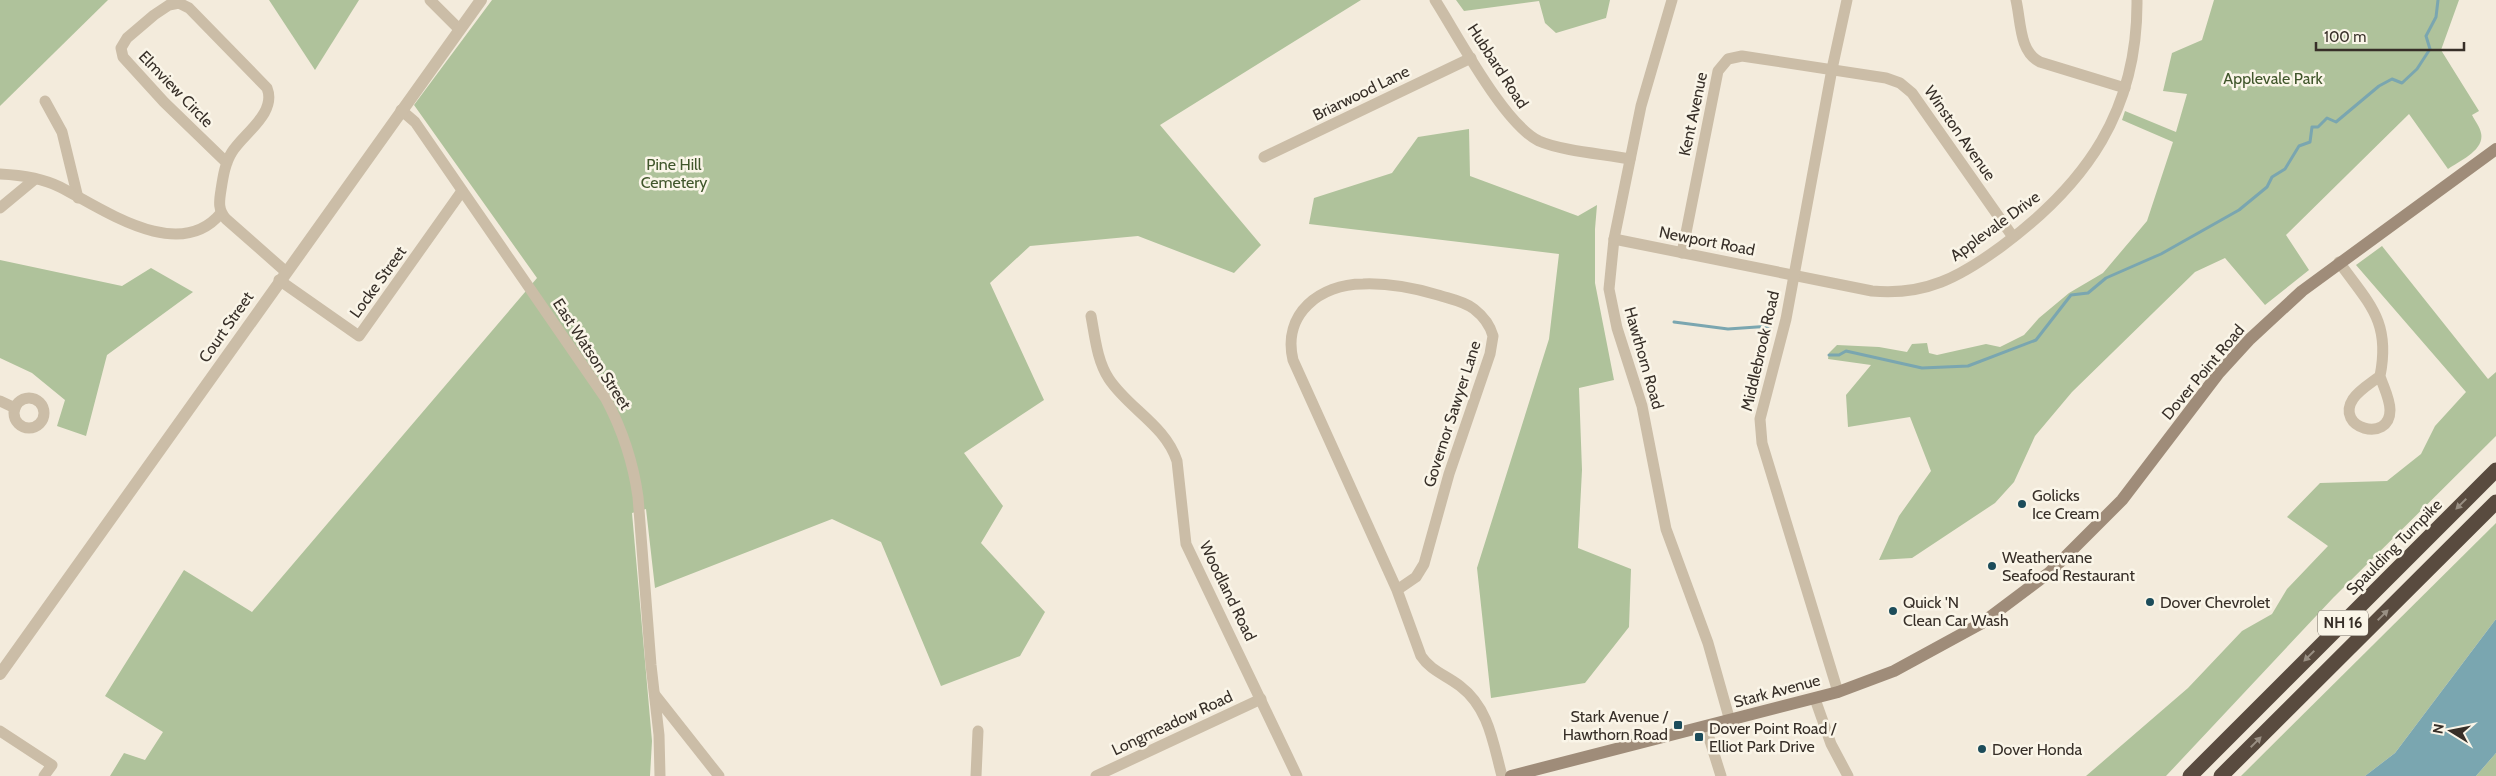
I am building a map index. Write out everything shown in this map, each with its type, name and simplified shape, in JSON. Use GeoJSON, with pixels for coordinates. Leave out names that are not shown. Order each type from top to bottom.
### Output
{"type":"FeatureCollection","features":[{"type":"Feature","properties":{"kind":"highway","name":"Spaulding Turnpike"},"geometry":{"type":"LineString","coordinates":[[2190,776],[2496,470]]}},
{"type":"Feature","properties":{"kind":"highway","name":"NH 16"},"geometry":{"type":"LineString","coordinates":[[2221,776],[2496,502]]}},
{"type":"Feature","properties":{"kind":"main road","name":"Dover Point Road"},"geometry":{"type":"LineString","coordinates":[[1982,623],[2050,572],[2122,500],[2203,392],[2234,356],[2302,291],[2339,262],[2496,149]]}},
{"type":"Feature","properties":{"kind":"main road","name":"Stark Avenue"},"geometry":{"type":"LineString","coordinates":[[1512,776],[1706,728],[1838,692],[1894,671],[1982,623]]}},
{"type":"Feature","properties":{"kind":"street"},"geometry":{"type":"LineString","coordinates":[[430,0],[458,29]]}},
{"type":"Feature","properties":{"kind":"street","name":"Court Street"},"geometry":{"type":"LineString","coordinates":[[0,674],[282,275],[402,110],[458,29],[481,0]]}},
{"type":"Feature","properties":{"kind":"street","name":"Hubbard Road"},"geometry":{"type":"LineString","coordinates":[[1435,0],[1509,115],[1529,135],[1552,145],[1630,159]]}},
{"type":"Feature","properties":{"kind":"street","name":"Hawthorn Road"},"geometry":{"type":"LineString","coordinates":[[1672,0],[1647,79],[1614,238],[1609,277],[1614,317],[1642,406],[1659,502],[1668,536],[1708,643],[1730,721]]}},
{"type":"Feature","properties":{"kind":"street"},"geometry":{"type":"LineString","coordinates":[[1832,69],[1847,0]]}},
{"type":"Feature","properties":{"kind":"street"},"geometry":{"type":"LineString","coordinates":[[2016,0],[2024,45],[2030,56],[2040,62],[2125,88]]}},
{"type":"Feature","properties":{"kind":"street","name":"Applevale Drive"},"geometry":{"type":"LineString","coordinates":[[1794,274],[1872,290],[1907,292],[1945,281],[1986,258],[2013,237],[2059,199],[2087,166],[2109,128],[2125,88],[2135,33],[2137,0]]}},
{"type":"Feature","properties":{"kind":"street","name":"Elmview Circle"},"geometry":{"type":"LineString","coordinates":[[221,213],[220,196],[231,153],[268,107],[271,97],[267,88],[252,71],[189,8],[179,3],[169,5],[127,38],[121,48],[123,57],[164,102],[227,163]]}},
{"type":"Feature","properties":{"kind":"street","name":"Kent Avenue"},"geometry":{"type":"LineString","coordinates":[[1682,253],[1715,80],[1722,64],[1735,56],[1749,56],[1832,69]]}},
{"type":"Feature","properties":{"kind":"street","name":"Briarwood Lane"},"geometry":{"type":"LineString","coordinates":[[1264,157],[1471,58]]}},
{"type":"Feature","properties":{"kind":"street","name":"Winston Avenue"},"geometry":{"type":"LineString","coordinates":[[1832,69],[1893,80],[1907,87],[2013,237]]}},
{"type":"Feature","properties":{"kind":"street","name":"Middlebrook Road"},"geometry":{"type":"LineString","coordinates":[[1832,69],[1784,328],[1760,419],[1762,443],[1838,692]]}},
{"type":"Feature","properties":{"kind":"street"},"geometry":{"type":"LineString","coordinates":[[45,101],[62,132],[78,198]]}},
{"type":"Feature","properties":{"kind":"street","name":"East Watson Street"},"geometry":{"type":"LineString","coordinates":[[402,110],[415,122],[606,399],[622,429],[635,473],[659,735],[660,776]]}},
{"type":"Feature","properties":{"kind":"street"},"geometry":{"type":"LineString","coordinates":[[0,174],[36,179],[60,188],[118,219],[167,233],[182,233],[206,228],[221,213],[282,275]]}},
{"type":"Feature","properties":{"kind":"street"},"geometry":{"type":"LineString","coordinates":[[0,208],[36,179]]}},
{"type":"Feature","properties":{"kind":"street","name":"Locke Street"},"geometry":{"type":"LineString","coordinates":[[282,275],[359,336],[462,191]]}},
{"type":"Feature","properties":{"kind":"street","name":"Newport Road"},"geometry":{"type":"LineString","coordinates":[[1614,238],[1794,274]]}},
{"type":"Feature","properties":{"kind":"street"},"geometry":{"type":"LineString","coordinates":[[2339,262],[2375,312],[2382,328],[2384,349],[2380,376],[2389,404],[2389,416],[2386,422],[2375,430],[2362,429],[2352,420],[2350,406],[2357,395],[2380,376]]}},
{"type":"Feature","properties":{"kind":"street","name":"Governor Sawyer Lane"},"geometry":{"type":"LineString","coordinates":[[1397,590],[1416,577],[1424,564],[1449,474],[1490,354],[1493,336],[1487,322],[1481,315],[1461,302],[1424,291],[1393,286],[1361,284],[1347,286],[1320,296],[1301,312],[1294,324],[1290,347],[1317,418],[1397,590],[1421,656],[1427,665],[1461,686],[1481,707],[1502,776]]}},
{"type":"Feature","properties":{"kind":"street","name":"Woodland Road"},"geometry":{"type":"LineString","coordinates":[[1090,316],[1102,363],[1110,380],[1160,430],[1174,451],[1177,462],[1186,544],[1297,776]]}},
{"type":"Feature","properties":{"kind":"street"},"geometry":{"type":"LineString","coordinates":[[0,401],[16,408]]}},
{"type":"Feature","properties":{"kind":"street"},"geometry":{"type":"LineString","coordinates":[[655,694],[719,776]]}},
{"type":"Feature","properties":{"kind":"street","name":"Longmeadow Road"},"geometry":{"type":"LineString","coordinates":[[1096,776],[1261,699]]}},
{"type":"Feature","properties":{"kind":"street"},"geometry":{"type":"LineString","coordinates":[[1815,699],[1831,744],[1848,776]]}},
{"type":"Feature","properties":{"kind":"street"},"geometry":{"type":"LineString","coordinates":[[1706,728],[1721,776]]}},
{"type":"Feature","properties":{"kind":"street"},"geometry":{"type":"LineString","coordinates":[[0,731],[52,765],[44,776]]}},
{"type":"Feature","properties":{"kind":"street"},"geometry":{"type":"LineString","coordinates":[[976,776],[978,731]]}},
{"type":"Feature","properties":{"kind":"green space"},"geometry":{"type":"Polygon","coordinates":[[[0,0],[108,0],[0,106],[0,0]]]}},
{"type":"Feature","properties":{"kind":"green space"},"geometry":{"type":"Polygon","coordinates":[[[269,0],[359,0],[315,70],[269,0]]]}},
{"type":"Feature","properties":{"kind":"green space","name":"Pine Hill Cemetery"},"geometry":{"type":"Polygon","coordinates":[[[492,0],[1361,0],[1160,125],[1261,245],[1234,273],[1138,236],[1030,246],[990,283],[1044,400],[964,453],[1003,506],[981,543],[1045,612],[1020,656],[941,686],[881,542],[832,519],[655,588],[646,509],[632,513],[652,741],[650,776],[110,776],[124,753],[145,760],[163,732],[105,696],[184,570],[252,612],[537,278],[414,105],[492,0]]]}},
{"type":"Feature","properties":{"kind":"green space"},"geometry":{"type":"Polygon","coordinates":[[[1456,0],[1610,0],[1606,18],[1556,33],[1545,23],[1539,1],[1464,11],[1456,0]]]}},
{"type":"Feature","properties":{"kind":"green space","name":"Applevale Park"},"geometry":{"type":"Polygon","coordinates":[[[2214,0],[2459,0],[2441,50],[2479,111],[2472,115],[2481,133],[2479,145],[2465,159],[2448,169],[2409,114],[2286,235],[2309,270],[2265,305],[2225,258],[2195,272],[2072,392],[2035,436],[2014,482],[1995,503],[1912,558],[1879,560],[1899,516],[1931,471],[1910,417],[1848,427],[1846,395],[1871,365],[1828,359],[1829,353],[1837,345],[1879,347],[1907,352],[1912,344],[1927,343],[1929,353],[1937,355],[1986,344],[2000,347],[2024,335],[2039,318],[2069,293],[2103,273],[2147,221],[2173,142],[2122,120],[2125,111],[2176,132],[2187,94],[2163,91],[2172,53],[2202,40],[2214,0]]]}},
{"type":"Feature","properties":{"kind":"green space"},"geometry":{"type":"Polygon","coordinates":[[[1469,129],[1470,176],[1578,216],[1597,205],[1595,283],[1614,380],[1579,388],[1582,470],[1578,548],[1631,569],[1629,627],[1585,683],[1491,698],[1477,568],[1549,339],[1559,254],[1309,224],[1314,198],[1392,173],[1418,137],[1469,129]]]}},
{"type":"Feature","properties":{"kind":"green space"},"geometry":{"type":"Polygon","coordinates":[[[2382,246],[2488,379],[2496,372],[2496,436],[2333,598],[2166,776],[2086,776],[2188,688],[2242,631],[2272,614],[2287,589],[2328,546],[2287,517],[2320,483],[2387,481],[2421,454],[2435,426],[2466,392],[2356,265],[2382,246]]]}},
{"type":"Feature","properties":{"kind":"green space"},"geometry":{"type":"Polygon","coordinates":[[[0,260],[122,286],[151,268],[193,292],[107,355],[86,436],[57,426],[65,400],[32,373],[0,358],[0,260]]]}},
{"type":"Feature","properties":{"kind":"green space"},"geometry":{"type":"Polygon","coordinates":[[[2496,523],[2496,619],[2395,753],[2365,776],[2241,776],[2496,523]]]}},
{"type":"Feature","properties":{"kind":"green space"},"geometry":{"type":"Polygon","coordinates":[[[2496,753],[2496,776],[2476,776],[2496,753]]]}},
{"type":"Feature","properties":{"kind":"water"},"geometry":{"type":"Polygon","coordinates":[[[2496,619],[2496,753],[2476,776],[2365,776],[2395,753],[2496,619]]]}},
{"type":"Feature","properties":{"kind":"waterway"},"geometry":{"type":"LineString","coordinates":[[1829,355],[1839,355],[1846,351],[1922,368],[1968,366],[2036,340],[2071,295],[2088,293],[2106,278],[2161,254],[2239,210],[2267,187],[2272,177],[2285,169],[2299,146],[2310,142],[2312,127],[2318,127],[2327,118],[2336,122],[2379,86],[2392,79],[2402,83],[2417,69],[2430,49],[2426,36],[2436,17],[2438,0]]}},
{"type":"Feature","properties":{"kind":"waterway"},"geometry":{"type":"LineString","coordinates":[[1674,322],[1728,329],[1771,326]]}},
{"type":"Feature","properties":{"kind":"place","name":"Golicks Ice Cream"},"geometry":{"type":"Point","coordinates":[2022,504]}},
{"type":"Feature","properties":{"kind":"place","name":"Weathervane Seafood Restaurant"},"geometry":{"type":"Point","coordinates":[1992,566]}},
{"type":"Feature","properties":{"kind":"place","name":"Dover Chevrolet"},"geometry":{"type":"Point","coordinates":[2150,602]}},
{"type":"Feature","properties":{"kind":"place","name":"Quick 'N Clean Car Wash"},"geometry":{"type":"Point","coordinates":[1893,611]}},
{"type":"Feature","properties":{"kind":"place","name":"Stark Avenue / Hawthorn Road"},"geometry":{"type":"Point","coordinates":[1678,725]}},
{"type":"Feature","properties":{"kind":"place","name":"Dover Point Road / Elliot Park Drive"},"geometry":{"type":"Point","coordinates":[1699,737]}},
{"type":"Feature","properties":{"kind":"place","name":"Dover Honda"},"geometry":{"type":"Point","coordinates":[1982,749]}}]}
